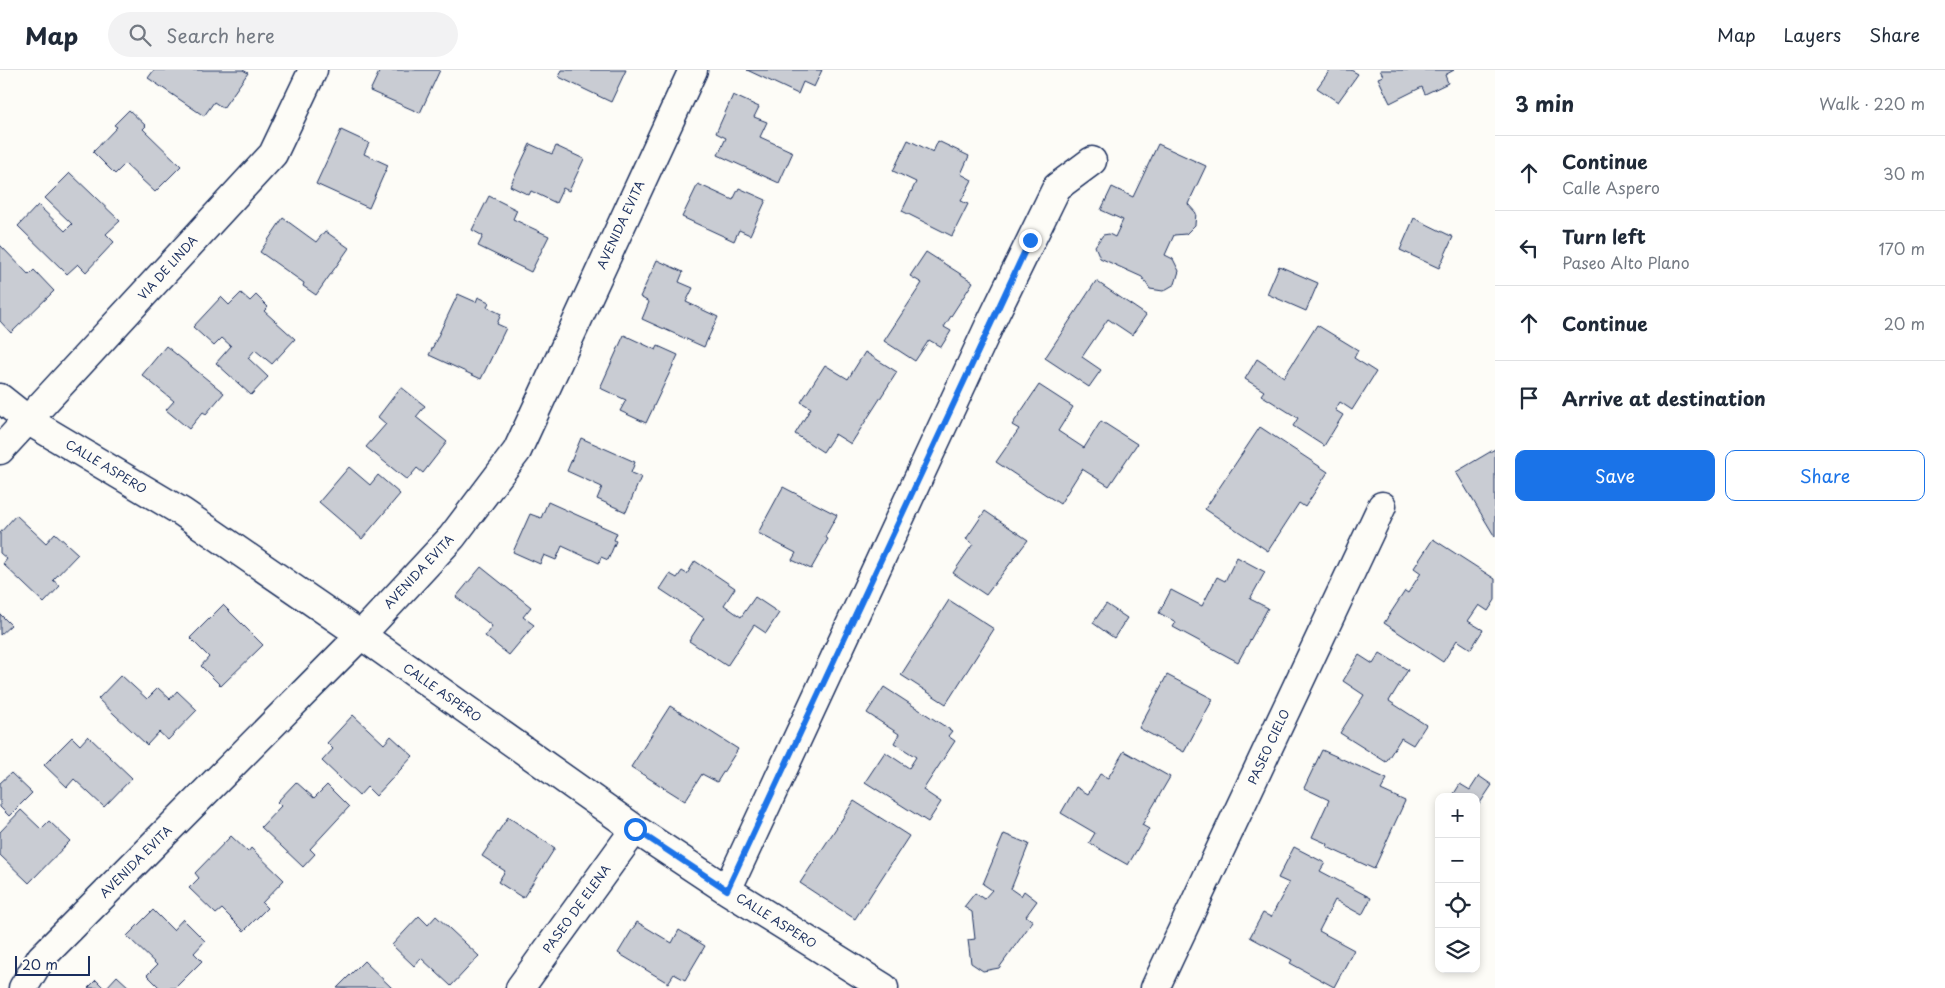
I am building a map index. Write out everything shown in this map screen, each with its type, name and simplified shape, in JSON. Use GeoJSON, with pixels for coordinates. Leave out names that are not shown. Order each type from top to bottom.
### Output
{"type":"FeatureCollection","features":[{"type":"Feature","properties":{"kind":"street","name":"VIA DE LINDA"},"geometry":{"type":"LineString","coordinates":[[0,450],[30,421],[273,154],[313,70]]}},
{"type":"Feature","properties":{"kind":"street","name":"AVENIDA EVITA"},"geometry":{"type":"LineString","coordinates":[[23,988],[41,958],[361,635],[452,537],[517,451],[692,70]]}},
{"type":"Feature","properties":{"kind":"street"},"geometry":{"type":"LineString","coordinates":[[727,890],[990,324],[1056,188],[1092,161]]}},
{"type":"Feature","properties":{"kind":"street","name":"CALLE ASPERO"},"geometry":{"type":"LineString","coordinates":[[0,398],[30,421],[182,512],[361,635],[635,829],[727,890],[884,988]]}},
{"type":"Feature","properties":{"kind":"street","name":"PASEO CIELO"},"geometry":{"type":"LineString","coordinates":[[1155,988],[1382,506]]}},
{"type":"Feature","properties":{"kind":"street","name":"PASEO DE ELENA"},"geometry":{"type":"LineString","coordinates":[[520,988],[635,829]]}},
{"type":"Feature","properties":{"kind":"building"},"geometry":{"type":"Polygon","coordinates":[[[154,70],[243,70],[248,73],[223,108],[214,102],[204,116],[148,78],[154,70]]]}},
{"type":"Feature","properties":{"kind":"building"},"geometry":{"type":"Polygon","coordinates":[[[380,70],[440,70],[420,113],[370,91],[380,70]]]}},
{"type":"Feature","properties":{"kind":"building"},"geometry":{"type":"Polygon","coordinates":[[[562,70],[626,70],[611,102],[559,77],[562,70]]]}},
{"type":"Feature","properties":{"kind":"building"},"geometry":{"type":"Polygon","coordinates":[[[747,70],[822,70],[814,87],[803,82],[798,94],[747,70]]]}},
{"type":"Feature","properties":{"kind":"building"},"geometry":{"type":"Polygon","coordinates":[[[1330,70],[1351,70],[1358,74],[1338,102],[1317,88],[1330,70]]]}},
{"type":"Feature","properties":{"kind":"building"},"geometry":{"type":"Polygon","coordinates":[[[1380,70],[1454,70],[1445,75],[1448,83],[1425,94],[1422,87],[1390,103],[1378,78],[1383,76],[1380,70]]]}},
{"type":"Feature","properties":{"kind":"building"},"geometry":{"type":"Polygon","coordinates":[[[733,95],[759,107],[754,117],[767,122],[760,137],[793,152],[779,183],[718,155],[726,138],[716,133],[733,95]]]}},
{"type":"Feature","properties":{"kind":"building"},"geometry":{"type":"Polygon","coordinates":[[[129,110],[146,126],[143,129],[181,166],[155,192],[125,164],[115,174],[93,152],[117,127],[114,125],[129,110]]]}},
{"type":"Feature","properties":{"kind":"building"},"geometry":{"type":"Polygon","coordinates":[[[341,130],[369,143],[364,154],[388,165],[369,208],[316,184],[341,130]]]}},
{"type":"Feature","properties":{"kind":"building"},"geometry":{"type":"Polygon","coordinates":[[[908,140],[933,152],[938,141],[969,156],[961,174],[972,180],[961,201],[968,204],[952,236],[902,211],[916,182],[893,171],[908,140]]]}},
{"type":"Feature","properties":{"kind":"building"},"geometry":{"type":"Polygon","coordinates":[[[530,144],[552,154],[556,146],[584,159],[569,191],[563,188],[556,203],[531,191],[529,195],[510,186],[530,144]]]}},
{"type":"Feature","properties":{"kind":"building"},"geometry":{"type":"Polygon","coordinates":[[[1158,144],[1206,166],[1188,204],[1196,213],[1195,225],[1186,234],[1174,235],[1165,255],[1173,259],[1179,271],[1175,284],[1163,291],[1150,289],[1142,277],[1100,258],[1095,246],[1103,235],[1109,234],[1115,237],[1123,220],[1101,210],[1112,187],[1133,197],[1158,144]]]}},
{"type":"Feature","properties":{"kind":"building"},"geometry":{"type":"Polygon","coordinates":[[[70,173],[120,221],[106,234],[114,242],[86,272],[78,264],[67,274],[18,226],[38,205],[65,231],[72,224],[45,198],[70,173]]]}},
{"type":"Feature","properties":{"kind":"building"},"geometry":{"type":"Polygon","coordinates":[[[698,184],[733,200],[739,188],[766,200],[750,235],[739,230],[734,241],[682,217],[698,184]]]}},
{"type":"Feature","properties":{"kind":"building"},"geometry":{"type":"Polygon","coordinates":[[[489,196],[517,210],[513,219],[549,236],[531,272],[478,246],[483,236],[472,230],[489,196]]]}},
{"type":"Feature","properties":{"kind":"building"},"geometry":{"type":"Polygon","coordinates":[[[283,218],[316,242],[325,231],[349,248],[316,295],[303,286],[304,283],[260,252],[283,218]]]}},
{"type":"Feature","properties":{"kind":"building"},"geometry":{"type":"Polygon","coordinates":[[[1414,218],[1453,237],[1439,268],[1400,250],[1414,218]]]}},
{"type":"Feature","properties":{"kind":"building"},"geometry":{"type":"Polygon","coordinates":[[[0,245],[29,275],[34,270],[54,291],[11,333],[0,321],[0,245]]]}},
{"type":"Feature","properties":{"kind":"building"},"geometry":{"type":"Polygon","coordinates":[[[926,252],[973,282],[944,327],[951,331],[941,347],[929,340],[915,361],[884,341],[922,283],[910,276],[926,252]]]}},
{"type":"Feature","properties":{"kind":"building"},"geometry":{"type":"Polygon","coordinates":[[[657,260],[683,272],[679,282],[693,288],[686,302],[718,317],[704,347],[642,319],[649,302],[640,297],[657,260]]]}},
{"type":"Feature","properties":{"kind":"building"},"geometry":{"type":"Polygon","coordinates":[[[1279,266],[1318,283],[1306,311],[1267,294],[1279,266]]]}},
{"type":"Feature","properties":{"kind":"building"},"geometry":{"type":"Polygon","coordinates":[[[1096,281],[1146,315],[1132,335],[1108,319],[1082,357],[1101,370],[1089,387],[1045,358],[1096,281]]]}},
{"type":"Feature","properties":{"kind":"building"},"geometry":{"type":"Polygon","coordinates":[[[241,293],[250,301],[256,295],[268,307],[264,311],[295,339],[272,364],[255,350],[248,358],[268,377],[251,395],[216,363],[231,346],[222,338],[214,346],[193,327],[221,297],[229,305],[241,293]]]}},
{"type":"Feature","properties":{"kind":"building"},"geometry":{"type":"Polygon","coordinates":[[[458,294],[476,302],[478,297],[489,302],[487,307],[501,314],[497,324],[506,328],[481,379],[429,355],[458,294]]]}},
{"type":"Feature","properties":{"kind":"building"},"geometry":{"type":"Polygon","coordinates":[[[1317,325],[1358,350],[1354,358],[1376,372],[1352,410],[1340,402],[1335,410],[1343,415],[1324,446],[1293,426],[1298,418],[1261,395],[1264,391],[1245,379],[1257,359],[1284,377],[1317,325]]]}},
{"type":"Feature","properties":{"kind":"building"},"geometry":{"type":"Polygon","coordinates":[[[624,335],[656,350],[658,346],[678,355],[646,423],[620,411],[626,400],[600,388],[624,335]]]}},
{"type":"Feature","properties":{"kind":"building"},"geometry":{"type":"Polygon","coordinates":[[[166,346],[224,393],[206,414],[203,412],[189,429],[166,410],[174,401],[142,375],[166,346]]]}},
{"type":"Feature","properties":{"kind":"building"},"geometry":{"type":"Polygon","coordinates":[[[865,352],[897,372],[851,444],[835,434],[823,452],[795,434],[811,408],[801,402],[825,365],[848,379],[865,352]]]}},
{"type":"Feature","properties":{"kind":"building"},"geometry":{"type":"Polygon","coordinates":[[[1039,385],[1073,407],[1058,431],[1084,448],[1101,421],[1137,444],[1109,486],[1082,469],[1060,504],[996,462],[1019,429],[1012,425],[1039,385]]]}},
{"type":"Feature","properties":{"kind":"building"},"geometry":{"type":"Polygon","coordinates":[[[401,387],[425,406],[416,417],[447,442],[423,473],[417,468],[407,480],[366,447],[386,424],[378,417],[401,387]]]}},
{"type":"Feature","properties":{"kind":"building"},"geometry":{"type":"Polygon","coordinates":[[[1260,427],[1328,472],[1305,507],[1299,503],[1268,551],[1205,509],[1260,427]]]}},
{"type":"Feature","properties":{"kind":"building"},"geometry":{"type":"Polygon","coordinates":[[[581,438],[635,462],[631,473],[641,477],[626,512],[597,499],[602,487],[567,471],[581,438]]]}},
{"type":"Feature","properties":{"kind":"building"},"geometry":{"type":"Polygon","coordinates":[[[1495,449],[1495,537],[1456,472],[1495,449]]]}},
{"type":"Feature","properties":{"kind":"building"},"geometry":{"type":"Polygon","coordinates":[[[349,467],[370,485],[378,475],[400,494],[362,539],[319,502],[349,467]]]}},
{"type":"Feature","properties":{"kind":"building"},"geometry":{"type":"Polygon","coordinates":[[[783,487],[837,515],[825,537],[828,539],[811,569],[792,560],[796,553],[758,533],[783,487]]]}},
{"type":"Feature","properties":{"kind":"building"},"geometry":{"type":"Polygon","coordinates":[[[548,502],[617,533],[614,540],[616,541],[608,560],[601,557],[599,563],[562,546],[556,560],[544,555],[540,564],[513,552],[530,514],[541,518],[548,502]]]}},
{"type":"Feature","properties":{"kind":"building"},"geometry":{"type":"Polygon","coordinates":[[[985,511],[1028,540],[986,595],[953,573],[973,544],[966,539],[985,511]]]}},
{"type":"Feature","properties":{"kind":"building"},"geometry":{"type":"Polygon","coordinates":[[[16,515],[46,543],[55,533],[78,554],[53,580],[60,586],[44,603],[3,564],[7,559],[0,553],[0,533],[16,515]]]}},
{"type":"Feature","properties":{"kind":"building"},"geometry":{"type":"Polygon","coordinates":[[[1433,539],[1495,579],[1495,600],[1488,611],[1479,605],[1468,621],[1483,630],[1471,649],[1457,640],[1443,662],[1384,623],[1405,591],[1408,593],[1421,573],[1414,568],[1433,539]]]}},
{"type":"Feature","properties":{"kind":"building"},"geometry":{"type":"Polygon","coordinates":[[[1237,557],[1265,572],[1250,599],[1268,608],[1238,662],[1173,627],[1176,622],[1159,613],[1171,590],[1202,606],[1217,577],[1225,581],[1237,557]]]}},
{"type":"Feature","properties":{"kind":"building"},"geometry":{"type":"Polygon","coordinates":[[[695,561],[735,588],[724,605],[741,617],[755,597],[779,613],[766,633],[754,625],[727,666],[689,641],[704,618],[660,589],[670,574],[677,578],[682,571],[687,574],[695,561]]]}},
{"type":"Feature","properties":{"kind":"building"},"geometry":{"type":"Polygon","coordinates":[[[481,567],[531,607],[523,617],[534,625],[509,655],[485,636],[492,626],[456,597],[481,567]]]}},
{"type":"Feature","properties":{"kind":"building"},"geometry":{"type":"Polygon","coordinates":[[[949,600],[994,629],[946,704],[901,675],[949,600]]]}},
{"type":"Feature","properties":{"kind":"building"},"geometry":{"type":"Polygon","coordinates":[[[1106,604],[1127,618],[1114,638],[1093,623],[1106,604]]]}},
{"type":"Feature","properties":{"kind":"building"},"geometry":{"type":"Polygon","coordinates":[[[223,605],[263,645],[221,686],[201,666],[209,657],[190,638],[223,605]]]}},
{"type":"Feature","properties":{"kind":"building"},"geometry":{"type":"Polygon","coordinates":[[[0,614],[11,625],[0,635],[0,614]]]}},
{"type":"Feature","properties":{"kind":"building"},"geometry":{"type":"Polygon","coordinates":[[[1380,653],[1408,670],[1389,701],[1426,725],[1413,745],[1401,738],[1386,762],[1340,733],[1364,695],[1343,681],[1359,655],[1373,664],[1380,653]]]}},
{"type":"Feature","properties":{"kind":"building"},"geometry":{"type":"Polygon","coordinates":[[[121,675],[147,699],[158,688],[170,699],[177,691],[197,710],[168,740],[159,732],[147,745],[98,699],[121,675]]]}},
{"type":"Feature","properties":{"kind":"building"},"geometry":{"type":"Polygon","coordinates":[[[1167,675],[1213,699],[1184,752],[1139,728],[1167,675]]]}},
{"type":"Feature","properties":{"kind":"building"},"geometry":{"type":"Polygon","coordinates":[[[884,687],[952,731],[948,736],[955,741],[923,790],[941,802],[928,822],[865,782],[885,752],[909,768],[916,757],[894,743],[899,734],[867,713],[884,687]]]}},
{"type":"Feature","properties":{"kind":"building"},"geometry":{"type":"Polygon","coordinates":[[[670,706],[738,749],[717,782],[702,774],[685,801],[631,767],[670,706]]]}},
{"type":"Feature","properties":{"kind":"building"},"geometry":{"type":"Polygon","coordinates":[[[353,715],[384,744],[391,736],[413,756],[376,796],[367,787],[359,796],[322,761],[333,749],[327,743],[353,715]]]}},
{"type":"Feature","properties":{"kind":"building"},"geometry":{"type":"Polygon","coordinates":[[[88,736],[132,778],[104,807],[74,779],[67,787],[44,765],[72,737],[80,745],[88,736]]]}},
{"type":"Feature","properties":{"kind":"building"},"geometry":{"type":"Polygon","coordinates":[[[1322,750],[1387,779],[1381,790],[1405,801],[1374,869],[1327,847],[1328,844],[1312,837],[1329,800],[1304,788],[1322,750]]]}},
{"type":"Feature","properties":{"kind":"building"},"geometry":{"type":"Polygon","coordinates":[[[1124,751],[1170,777],[1142,825],[1149,829],[1128,865],[1089,843],[1095,833],[1061,813],[1076,787],[1088,794],[1100,774],[1108,778],[1124,751]]]}},
{"type":"Feature","properties":{"kind":"building"},"geometry":{"type":"Polygon","coordinates":[[[11,773],[32,793],[9,816],[0,807],[0,783],[11,773]]]}},
{"type":"Feature","properties":{"kind":"building"},"geometry":{"type":"Polygon","coordinates":[[[1479,776],[1492,785],[1480,803],[1480,793],[1454,793],[1460,784],[1470,790],[1479,776]]]}},
{"type":"Feature","properties":{"kind":"building"},"geometry":{"type":"Polygon","coordinates":[[[296,782],[314,798],[327,785],[349,807],[310,849],[315,854],[303,867],[261,827],[281,806],[277,802],[296,782]]]}},
{"type":"Feature","properties":{"kind":"building"},"geometry":{"type":"Polygon","coordinates":[[[854,801],[909,836],[855,919],[800,883],[854,801]]]}},
{"type":"Feature","properties":{"kind":"building"},"geometry":{"type":"Polygon","coordinates":[[[21,810],[41,829],[49,821],[70,841],[29,883],[0,855],[0,832],[21,810]]]}},
{"type":"Feature","properties":{"kind":"building"},"geometry":{"type":"Polygon","coordinates":[[[508,817],[555,848],[523,898],[498,882],[505,871],[482,856],[508,817]]]}},
{"type":"Feature","properties":{"kind":"building"},"geometry":{"type":"Polygon","coordinates":[[[1004,834],[1029,844],[1011,889],[1021,896],[1024,891],[1037,901],[1026,916],[1033,921],[999,968],[983,971],[971,963],[968,940],[975,939],[972,912],[964,907],[975,893],[984,899],[992,890],[983,884],[1004,834]]]}},
{"type":"Feature","properties":{"kind":"building"},"geometry":{"type":"Polygon","coordinates":[[[231,836],[248,852],[251,848],[284,880],[262,903],[267,908],[244,931],[222,909],[216,914],[189,888],[199,878],[195,873],[231,836]]]}},
{"type":"Feature","properties":{"kind":"building"},"geometry":{"type":"Polygon","coordinates":[[[1294,847],[1325,863],[1320,871],[1371,898],[1362,915],[1335,900],[1319,931],[1354,950],[1334,987],[1290,963],[1292,960],[1250,937],[1263,913],[1271,917],[1289,883],[1278,878],[1294,847]]]}},
{"type":"Feature","properties":{"kind":"building"},"geometry":{"type":"Polygon","coordinates":[[[153,910],[173,930],[183,919],[205,941],[194,953],[202,961],[175,988],[160,988],[147,975],[157,965],[127,936],[153,910]]]}},
{"type":"Feature","properties":{"kind":"building"},"geometry":{"type":"Polygon","coordinates":[[[419,916],[428,925],[436,916],[479,956],[451,986],[421,958],[414,966],[392,945],[419,916]]]}},
{"type":"Feature","properties":{"kind":"building"},"geometry":{"type":"Polygon","coordinates":[[[637,922],[672,943],[679,930],[705,946],[685,980],[674,974],[668,983],[618,953],[637,922]]]}},
{"type":"Feature","properties":{"kind":"building"},"geometry":{"type":"Polygon","coordinates":[[[364,961],[392,988],[337,988],[364,961]]]}},
{"type":"Feature","properties":{"kind":"building"},"geometry":{"type":"Polygon","coordinates":[[[117,976],[130,988],[106,988],[117,976]]]}},
{"type":"Feature","properties":{"kind":"building"},"geometry":{"type":"Polygon","coordinates":[[[96,980],[104,988],[88,988],[96,980]]]}},
{"type":"Feature","properties":{"kind":"route"},"geometry":{"type":"LineString","coordinates":[[635,829],[727,890],[1030,240]]}}]}
